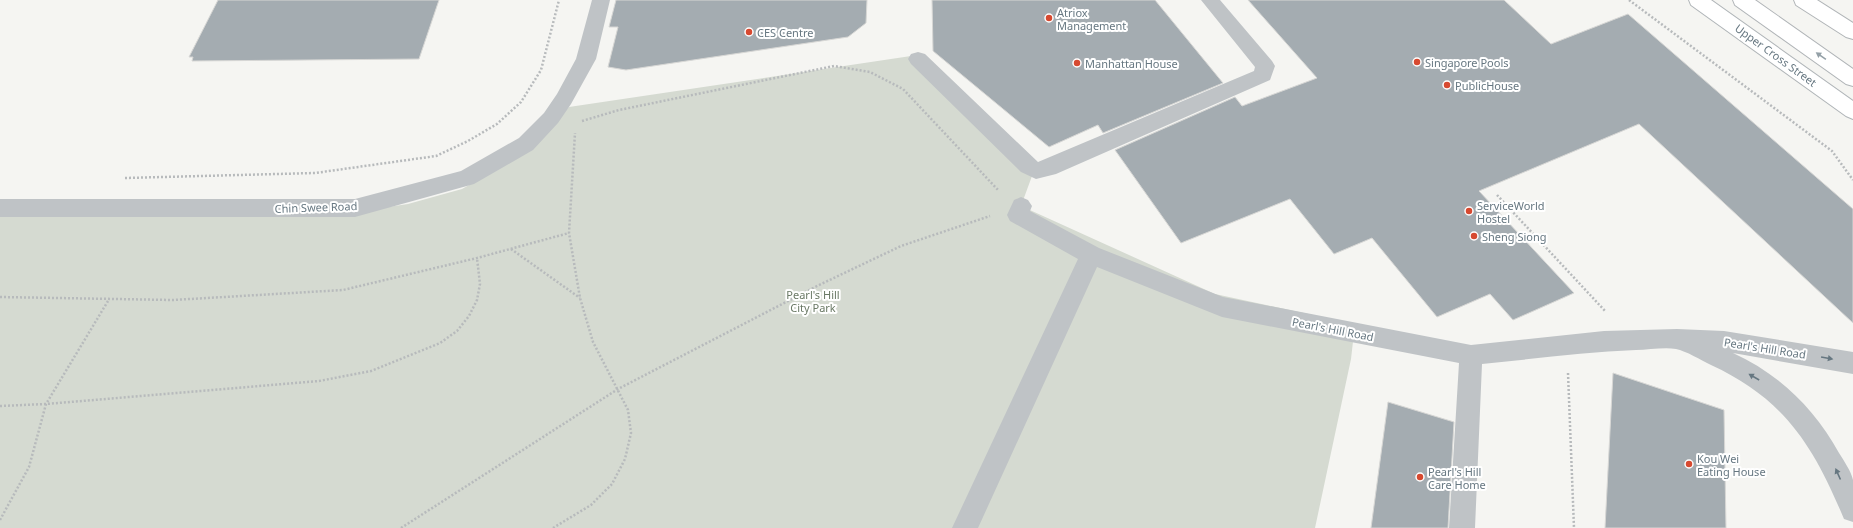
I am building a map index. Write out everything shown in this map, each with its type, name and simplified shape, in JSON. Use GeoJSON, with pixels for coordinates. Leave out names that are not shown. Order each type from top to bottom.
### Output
{"type":"FeatureCollection","features":[{"type":"Feature","properties":{"kind":"main road","name":"Upper Cross Street"},"geometry":{"type":"LineString","coordinates":[[1698,0],[1853,111]]}},
{"type":"Feature","properties":{"kind":"main road"},"geometry":{"type":"LineString","coordinates":[[1742,0],[1853,79]]}},
{"type":"Feature","properties":{"kind":"main road"},"geometry":{"type":"LineString","coordinates":[[1804,0],[1853,32]]}},
{"type":"Feature","properties":{"kind":"street","name":"Chin Swee Road"},"geometry":{"type":"LineString","coordinates":[[0,208],[355,208],[467,178],[526,144],[551,118],[564,99],[586,59],[601,0]]}},
{"type":"Feature","properties":{"kind":"street"},"geometry":{"type":"LineString","coordinates":[[918,59],[1028,166],[1036,171],[1049,168],[1263,75],[1266,66],[1210,0]]}},
{"type":"Feature","properties":{"kind":"street","name":"Pearl's Hill Road"},"geometry":{"type":"LineString","coordinates":[[1021,206],[1018,215],[1091,255],[1222,307],[1472,355],[1604,342],[1677,339],[1724,341],[1853,363]]}},
{"type":"Feature","properties":{"kind":"street"},"geometry":{"type":"LineString","coordinates":[[965,528],[1091,255]]}},
{"type":"Feature","properties":{"kind":"street","name":"Pearl's Hill Road"},"geometry":{"type":"LineString","coordinates":[[1677,339],[1759,378],[1792,407],[1831,459],[1853,510]]}},
{"type":"Feature","properties":{"kind":"street"},"geometry":{"type":"LineString","coordinates":[[1462,528],[1472,355]]}},
{"type":"Feature","properties":{"kind":"path"},"geometry":{"type":"LineString","coordinates":[[121,178],[315,173],[436,156],[468,141],[497,124],[521,102],[541,70],[559,0]]}},
{"type":"Feature","properties":{"kind":"path"},"geometry":{"type":"LineString","coordinates":[[1629,0],[1832,151],[1853,180]]}},
{"type":"Feature","properties":{"kind":"path"},"geometry":{"type":"LineString","coordinates":[[576,122],[619,110],[834,66],[860,67],[884,75],[903,89],[999,191],[1021,206]]}},
{"type":"Feature","properties":{"kind":"path"},"geometry":{"type":"LineString","coordinates":[[553,528],[591,505],[612,484],[625,459],[631,433],[628,410],[593,342],[580,298],[569,233],[576,122],[564,99]]}},
{"type":"Feature","properties":{"kind":"path"},"geometry":{"type":"LineString","coordinates":[[1497,196],[1606,313]]}},
{"type":"Feature","properties":{"kind":"path"},"geometry":{"type":"LineString","coordinates":[[401,528],[618,389],[817,286],[901,246],[1021,206]]}},
{"type":"Feature","properties":{"kind":"path"},"geometry":{"type":"LineString","coordinates":[[0,297],[173,300],[343,290],[477,258],[569,233]]}},
{"type":"Feature","properties":{"kind":"path"},"geometry":{"type":"LineString","coordinates":[[511,249],[580,298]]}},
{"type":"Feature","properties":{"kind":"path"},"geometry":{"type":"LineString","coordinates":[[0,406],[46,404],[319,381],[371,371],[440,343],[457,330],[469,316],[477,300],[480,284],[477,258]]}},
{"type":"Feature","properties":{"kind":"path"},"geometry":{"type":"LineString","coordinates":[[0,520],[29,467],[46,404],[109,300]]}},
{"type":"Feature","properties":{"kind":"path"},"geometry":{"type":"LineString","coordinates":[[1568,372],[1574,528]]}},
{"type":"Feature","properties":{"kind":"green space","name":"Pearl's Hill City Park"},"geometry":{"type":"Polygon","coordinates":[[[911,56],[1032,176],[1021,206],[1215,294],[1355,324],[1351,359],[1315,528],[0,528],[0,216],[320,217],[408,204],[462,189],[513,160],[569,107],[911,56]]]}},
{"type":"Feature","properties":{"kind":"building"},"geometry":{"type":"Polygon","coordinates":[[[218,0],[439,0],[419,59],[192,61],[193,57],[189,57],[218,0]]]}},
{"type":"Feature","properties":{"kind":"building","name":"CES Centre"},"geometry":{"type":"Polygon","coordinates":[[[616,0],[867,0],[866,23],[848,37],[626,70],[608,67],[618,27],[609,27],[616,0]]]}},
{"type":"Feature","properties":{"kind":"building","name":"Manhattan House"},"geometry":{"type":"Polygon","coordinates":[[[932,0],[1155,0],[1223,83],[1103,133],[1098,125],[1049,147],[933,51],[932,0]]]}},
{"type":"Feature","properties":{"kind":"building"},"geometry":{"type":"Polygon","coordinates":[[[1248,0],[1504,0],[1551,44],[1628,14],[1853,209],[1853,323],[1639,124],[1479,191],[1574,293],[1513,320],[1490,294],[1437,317],[1372,238],[1334,254],[1290,199],[1181,243],[1115,150],[1235,97],[1242,106],[1317,78],[1248,0]]]}},
{"type":"Feature","properties":{"kind":"building"},"geometry":{"type":"Polygon","coordinates":[[[1613,373],[1724,410],[1726,528],[1605,528],[1613,373]]]}},
{"type":"Feature","properties":{"kind":"building","name":"Pearl's Hill Care Home"},"geometry":{"type":"Polygon","coordinates":[[[1388,402],[1454,422],[1448,528],[1371,528],[1388,402]]]}},
{"type":"Feature","properties":{"kind":"place","name":"Atriox Management"},"geometry":{"type":"Point","coordinates":[1049,18]}},
{"type":"Feature","properties":{"kind":"place","name":"CES Centre"},"geometry":{"type":"Point","coordinates":[749,32]}},
{"type":"Feature","properties":{"kind":"place","name":"Singapore Pools"},"geometry":{"type":"Point","coordinates":[1417,62]}},
{"type":"Feature","properties":{"kind":"place","name":"Manhattan House"},"geometry":{"type":"Point","coordinates":[1077,63]}},
{"type":"Feature","properties":{"kind":"place","name":"PublicHouse"},"geometry":{"type":"Point","coordinates":[1447,85]}},
{"type":"Feature","properties":{"kind":"place","name":"ServiceWorld Hostel"},"geometry":{"type":"Point","coordinates":[1469,211]}},
{"type":"Feature","properties":{"kind":"place","name":"Sheng Siong"},"geometry":{"type":"Point","coordinates":[1474,236]}},
{"type":"Feature","properties":{"kind":"place","name":"Kou Wei Eating House"},"geometry":{"type":"Point","coordinates":[1689,464]}},
{"type":"Feature","properties":{"kind":"place","name":"Pearl's Hill Care Home"},"geometry":{"type":"Point","coordinates":[1420,477]}}]}
